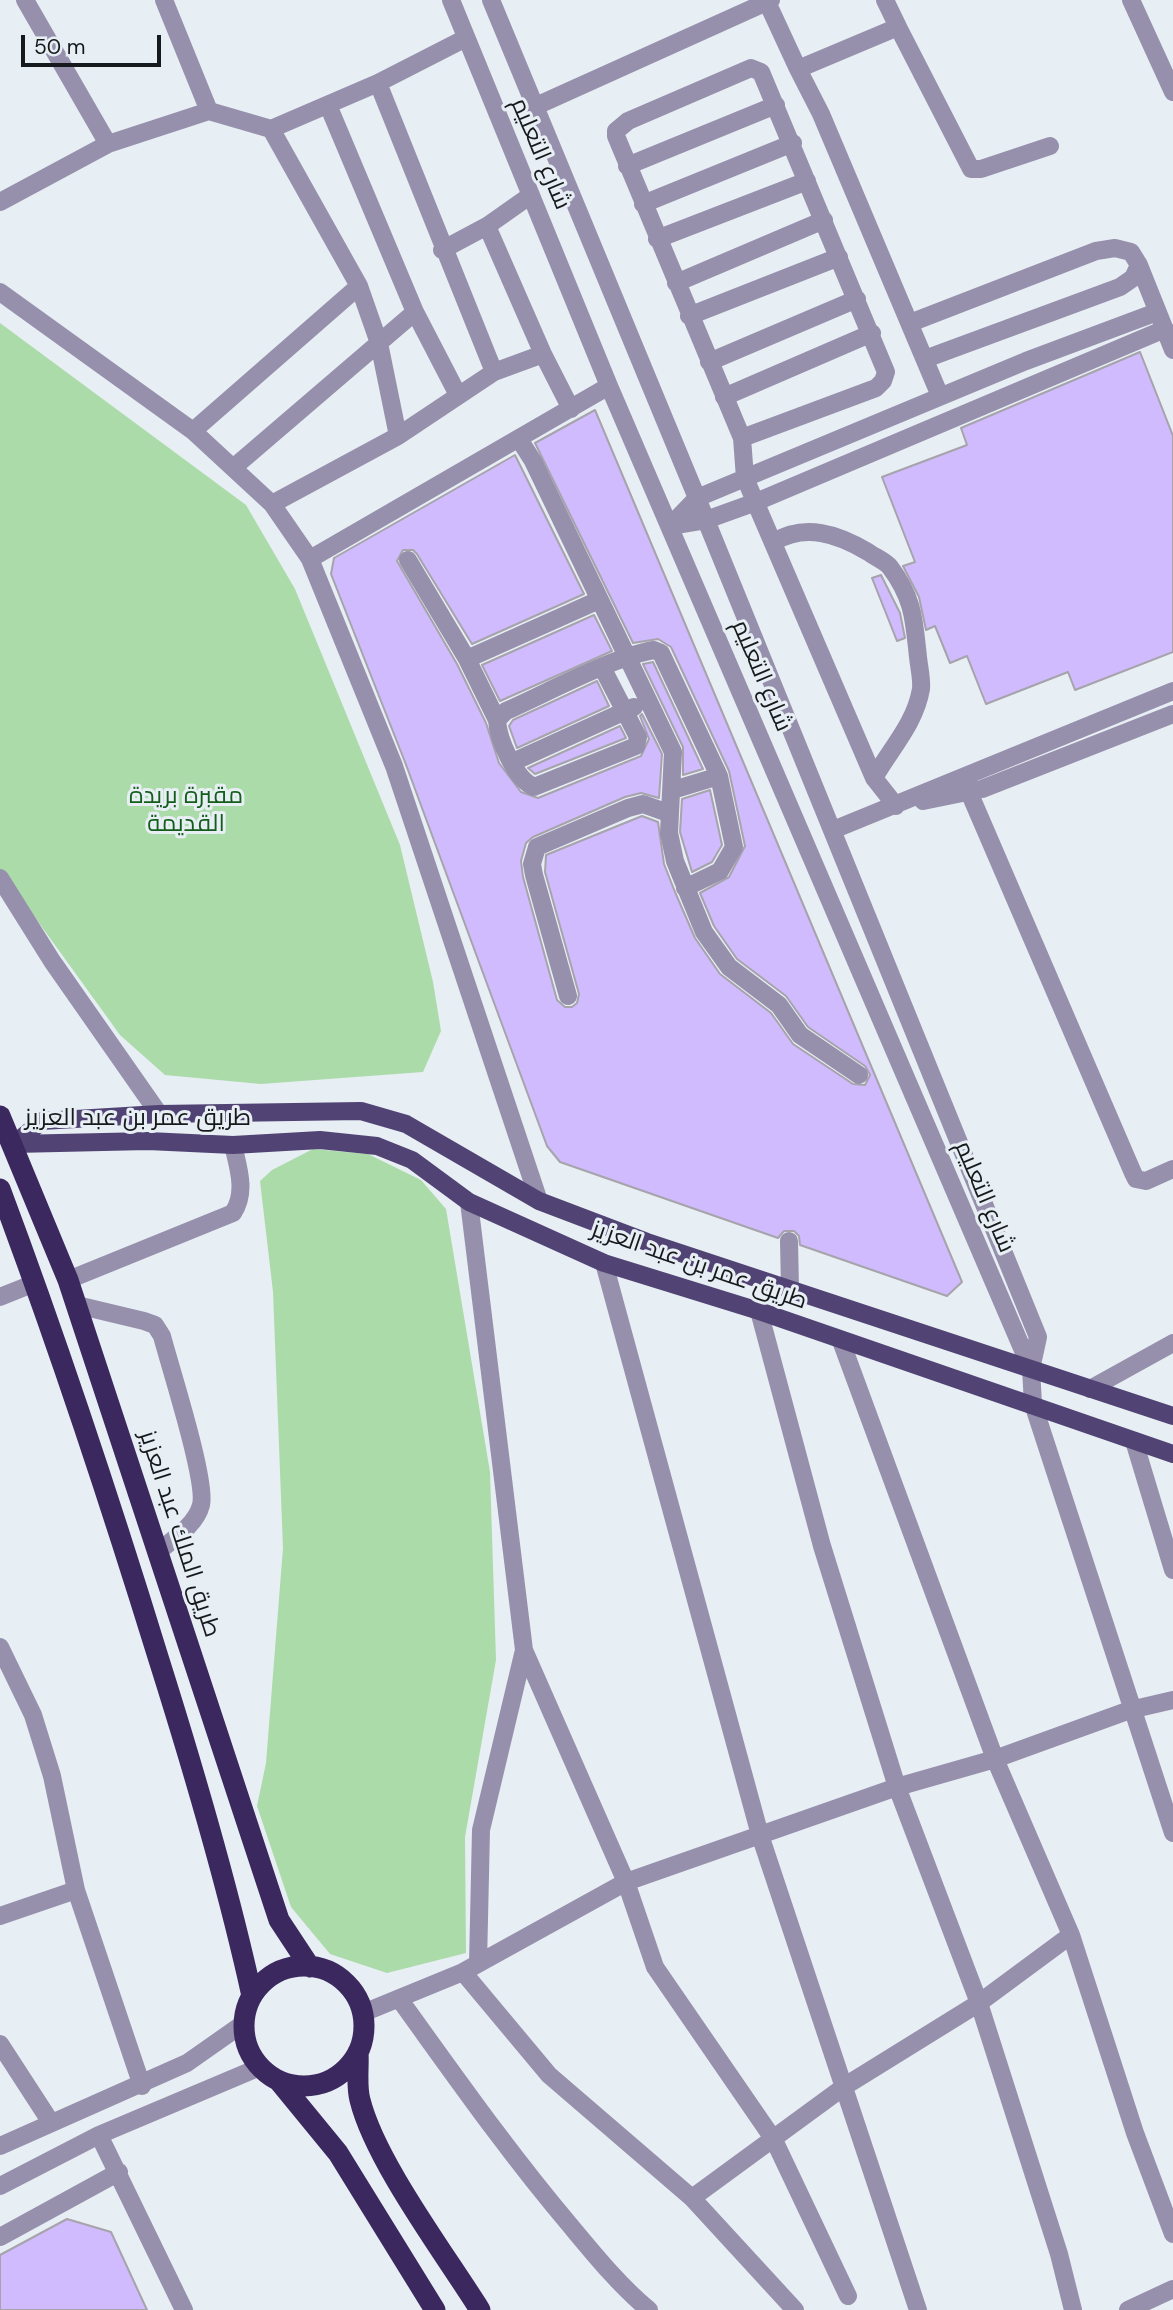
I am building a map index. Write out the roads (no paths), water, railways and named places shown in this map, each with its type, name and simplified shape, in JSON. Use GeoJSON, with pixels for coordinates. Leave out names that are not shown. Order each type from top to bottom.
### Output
{"type":"FeatureCollection","features":[{"type":"Feature","properties":{"kind":"highway","name":"طريق الملك عبد العزيز"},"geometry":{"type":"LineString","coordinates":[[0,1116],[14,1144],[68,1280],[279,1920],[310,1967]]}},
{"type":"Feature","properties":{"kind":"highway"},"geometry":{"type":"LineString","coordinates":[[0,1189],[117,1523],[193,1769],[232,1905],[252,1996],[244,2023],[247,2046],[260,2067],[279,2081],[338,2153],[435,2310]]}},
{"type":"Feature","properties":{"kind":"highway"},"geometry":{"type":"LineString","coordinates":[[252,1996],[276,1973],[310,1967],[339,1978],[354,1993],[363,2013],[364,2032],[358,2052],[359,2099],[393,2173],[480,2310]]}},
{"type":"Feature","properties":{"kind":"highway"},"geometry":{"type":"LineString","coordinates":[[279,2081],[302,2086],[325,2082],[345,2070],[358,2052]]}},
{"type":"Feature","properties":{"kind":"main road","name":"طريق عمر بن عبد العزيز"},"geometry":{"type":"LineString","coordinates":[[14,1144],[42,1121],[159,1114],[360,1111],[406,1124],[539,1201],[647,1242],[1173,1416]]}},
{"type":"Feature","properties":{"kind":"main road","name":"طريق عمر بن عبد العزيز"},"geometry":{"type":"LineString","coordinates":[[14,1144],[148,1141],[233,1145],[320,1140],[377,1146],[412,1160],[469,1202],[604,1263],[759,1311],[1173,1454]]}},
{"type":"Feature","properties":{"kind":"street"},"geometry":{"type":"LineString","coordinates":[[25,0],[108,144]]}},
{"type":"Feature","properties":{"kind":"street"},"geometry":{"type":"LineString","coordinates":[[164,0],[209,111]]}},
{"type":"Feature","properties":{"kind":"street","name":"شارع التعليم"},"geometry":{"type":"LineString","coordinates":[[451,0],[609,386],[1031,1369]]}},
{"type":"Feature","properties":{"kind":"street","name":"شارع التعليم"},"geometry":{"type":"LineString","coordinates":[[491,0],[833,830],[1038,1337],[1031,1369],[1032,1404],[1130,1710],[1173,1833]]}},
{"type":"Feature","properties":{"kind":"street"},"geometry":{"type":"LineString","coordinates":[[885,0],[971,169],[981,169],[1050,146]]}},
{"type":"Feature","properties":{"kind":"street"},"geometry":{"type":"LineString","coordinates":[[1131,0],[1173,92]]}},
{"type":"Feature","properties":{"kind":"street"},"geometry":{"type":"LineString","coordinates":[[536,106],[769,1],[821,114],[940,396]]}},
{"type":"Feature","properties":{"kind":"street"},"geometry":{"type":"LineString","coordinates":[[798,69],[898,27]]}},
{"type":"Feature","properties":{"kind":"street"},"geometry":{"type":"LineString","coordinates":[[0,202],[108,144],[209,111],[271,129],[378,83],[466,38]]}},
{"type":"Feature","properties":{"kind":"street"},"geometry":{"type":"LineString","coordinates":[[742,438],[876,388],[886,372],[793,143],[761,72],[751,68],[622,124],[616,136],[742,438],[745,478],[874,778],[896,806]]}},
{"type":"Feature","properties":{"kind":"street"},"geometry":{"type":"LineString","coordinates":[[378,83],[442,250],[494,372]]}},
{"type":"Feature","properties":{"kind":"street"},"geometry":{"type":"LineString","coordinates":[[328,105],[415,312],[458,395]]}},
{"type":"Feature","properties":{"kind":"street"},"geometry":{"type":"LineString","coordinates":[[627,166],[776,105]]}},
{"type":"Feature","properties":{"kind":"street"},"geometry":{"type":"LineString","coordinates":[[271,129],[359,286],[379,344],[398,436]]}},
{"type":"Feature","properties":{"kind":"street"},"geometry":{"type":"LineString","coordinates":[[643,204],[793,143]]}},
{"type":"Feature","properties":{"kind":"street"},"geometry":{"type":"LineString","coordinates":[[657,239],[807,181]]}},
{"type":"Feature","properties":{"kind":"street"},"geometry":{"type":"LineString","coordinates":[[442,250],[487,226],[531,195]]}},
{"type":"Feature","properties":{"kind":"street"},"geometry":{"type":"LineString","coordinates":[[676,283],[824,220]]}},
{"type":"Feature","properties":{"kind":"street"},"geometry":{"type":"LineString","coordinates":[[487,226],[543,354],[571,409]]}},
{"type":"Feature","properties":{"kind":"street"},"geometry":{"type":"LineString","coordinates":[[910,323],[1096,251],[1115,248],[1131,252],[1139,265],[1173,350]]}},
{"type":"Feature","properties":{"kind":"street"},"geometry":{"type":"LineString","coordinates":[[690,316],[839,257]]}},
{"type":"Feature","properties":{"kind":"street"},"geometry":{"type":"LineString","coordinates":[[925,359],[1120,287],[1133,278],[1139,265]]}},
{"type":"Feature","properties":{"kind":"street"},"geometry":{"type":"LineString","coordinates":[[193,431],[359,286]]}},
{"type":"Feature","properties":{"kind":"street"},"geometry":{"type":"LineString","coordinates":[[0,292],[193,431],[272,504],[310,559],[394,766],[539,1201]]}},
{"type":"Feature","properties":{"kind":"street"},"geometry":{"type":"LineString","coordinates":[[709,362],[857,299]]}},
{"type":"Feature","properties":{"kind":"street"},"geometry":{"type":"LineString","coordinates":[[233,468],[415,312]]}},
{"type":"Feature","properties":{"kind":"street"},"geometry":{"type":"LineString","coordinates":[[670,526],[697,498],[940,396],[1157,312]]}},
{"type":"Feature","properties":{"kind":"street"},"geometry":{"type":"LineString","coordinates":[[670,526],[706,520],[756,502],[1165,329]]}},
{"type":"Feature","properties":{"kind":"street"},"geometry":{"type":"LineString","coordinates":[[724,397],[872,333]]}},
{"type":"Feature","properties":{"kind":"street"},"geometry":{"type":"LineString","coordinates":[[272,504],[398,436],[494,372],[543,354]]}},
{"type":"Feature","properties":{"kind":"street"},"geometry":{"type":"LineString","coordinates":[[310,559],[609,386]]}},
{"type":"Feature","properties":{"kind":"street"},"geometry":{"type":"LineString","coordinates":[[860,430],[870,454]]}},
{"type":"Feature","properties":{"kind":"street"},"geometry":{"type":"LineString","coordinates":[[519,439],[533,461],[626,659],[673,751],[673,790],[668,813],[675,861],[704,932],[729,967],[779,1006],[800,1035],[859,1075]]}},
{"type":"Feature","properties":{"kind":"street"},"geometry":{"type":"LineString","coordinates":[[774,542],[786,535],[813,531],[845,540],[889,565],[910,603],[917,623],[921,686],[916,709],[901,740],[874,778]]}},
{"type":"Feature","properties":{"kind":"street"},"geometry":{"type":"LineString","coordinates":[[408,560],[467,659],[497,720],[498,731],[526,784],[542,786],[636,746],[638,737],[603,669]]}},
{"type":"Feature","properties":{"kind":"street"},"geometry":{"type":"LineString","coordinates":[[467,659],[598,600]]}},
{"type":"Feature","properties":{"kind":"street"},"geometry":{"type":"LineString","coordinates":[[497,720],[506,711],[626,659],[654,650],[661,653],[719,776],[734,846],[720,871],[685,888]]}},
{"type":"Feature","properties":{"kind":"street"},"geometry":{"type":"LineString","coordinates":[[833,830],[896,806],[973,770],[1173,691]]}},
{"type":"Feature","properties":{"kind":"street"},"geometry":{"type":"LineString","coordinates":[[513,762],[647,702]]}},
{"type":"Feature","properties":{"kind":"street"},"geometry":{"type":"LineString","coordinates":[[896,806],[976,790],[1173,713]]}},
{"type":"Feature","properties":{"kind":"street"},"geometry":{"type":"LineString","coordinates":[[1061,735],[1068,755]]}},
{"type":"Feature","properties":{"kind":"street"},"geometry":{"type":"LineString","coordinates":[[973,770],[976,790],[1133,1173],[1136,1179],[1146,1181],[1173,1170]]}},
{"type":"Feature","properties":{"kind":"street"},"geometry":{"type":"LineString","coordinates":[[673,790],[719,776]]}},
{"type":"Feature","properties":{"kind":"street"},"geometry":{"type":"LineString","coordinates":[[568,996],[534,874],[532,863],[537,848],[628,808],[643,804],[668,813]]}},
{"type":"Feature","properties":{"kind":"street"},"geometry":{"type":"LineString","coordinates":[[0,878],[52,961],[159,1114]]}},
{"type":"Feature","properties":{"kind":"street"},"geometry":{"type":"LineString","coordinates":[[68,1280],[233,1213],[239,1204],[241,1181],[233,1145]]}},
{"type":"Feature","properties":{"kind":"street"},"geometry":{"type":"LineString","coordinates":[[469,1202],[524,1650],[626,1882],[655,1967],[774,2140],[848,2296]]}},
{"type":"Feature","properties":{"kind":"street"},"geometry":{"type":"LineString","coordinates":[[789,1241],[790,1288]]}},
{"type":"Feature","properties":{"kind":"street"},"geometry":{"type":"LineString","coordinates":[[604,1263],[760,1835],[918,2310]]}},
{"type":"Feature","properties":{"kind":"street"},"geometry":{"type":"LineString","coordinates":[[0,1297],[35,1283]]}},
{"type":"Feature","properties":{"kind":"street"},"geometry":{"type":"LineString","coordinates":[[77,1306],[144,1321],[155,1325],[162,1336],[200,1480],[201,1505],[191,1523],[158,1552]]}},
{"type":"Feature","properties":{"kind":"street"},"geometry":{"type":"LineString","coordinates":[[759,1311],[822,1546],[897,1787],[979,2003],[1059,2254],[1073,2310]]}},
{"type":"Feature","properties":{"kind":"street"},"geometry":{"type":"LineString","coordinates":[[841,1341],[995,1759],[1071,1935],[1135,2133],[1173,2234]]}},
{"type":"Feature","properties":{"kind":"street"},"geometry":{"type":"LineString","coordinates":[[1090,1389],[1173,1343]]}},
{"type":"Feature","properties":{"kind":"street"},"geometry":{"type":"LineString","coordinates":[[1134,1441],[1173,1570]]}},
{"type":"Feature","properties":{"kind":"street"},"geometry":{"type":"LineString","coordinates":[[0,1647],[37,1728],[52,1776],[76,1890],[142,2085]]}},
{"type":"Feature","properties":{"kind":"street"},"geometry":{"type":"LineString","coordinates":[[524,1650],[481,1830],[470,1968],[548,2075],[692,2197],[795,2310]]}},
{"type":"Feature","properties":{"kind":"street"},"geometry":{"type":"LineString","coordinates":[[363,2013],[400,2000],[470,1968],[626,1882],[897,1787],[995,1759],[1130,1710],[1173,1700]]}},
{"type":"Feature","properties":{"kind":"street"},"geometry":{"type":"LineString","coordinates":[[0,1916],[76,1890]]}},
{"type":"Feature","properties":{"kind":"street"},"geometry":{"type":"LineString","coordinates":[[692,2197],[845,2086],[979,2003],[1071,1935]]}},
{"type":"Feature","properties":{"kind":"street"},"geometry":{"type":"LineString","coordinates":[[400,2000],[490,2125],[552,2204],[606,2267],[649,2310]]}},
{"type":"Feature","properties":{"kind":"street"},"geometry":{"type":"LineString","coordinates":[[0,2146],[50,2121],[142,2085],[187,2063],[244,2023]]}},
{"type":"Feature","properties":{"kind":"street"},"geometry":{"type":"LineString","coordinates":[[0,2044],[50,2121]]}},
{"type":"Feature","properties":{"kind":"street"},"geometry":{"type":"LineString","coordinates":[[0,2186],[99,2136],[260,2067]]}},
{"type":"Feature","properties":{"kind":"street"},"geometry":{"type":"LineString","coordinates":[[99,2136],[119,2172],[184,2310]]}},
{"type":"Feature","properties":{"kind":"street"},"geometry":{"type":"LineString","coordinates":[[0,2236],[119,2172]]}},
{"type":"Feature","properties":{"kind":"street"},"geometry":{"type":"LineString","coordinates":[[1128,2310],[1173,2289]]}},
{"type":"Feature","properties":{"kind":"park label","name":"مقبرة بريدة القديمة"},"geometry":{"type":"Point","coordinates":[186,811]}}]}
